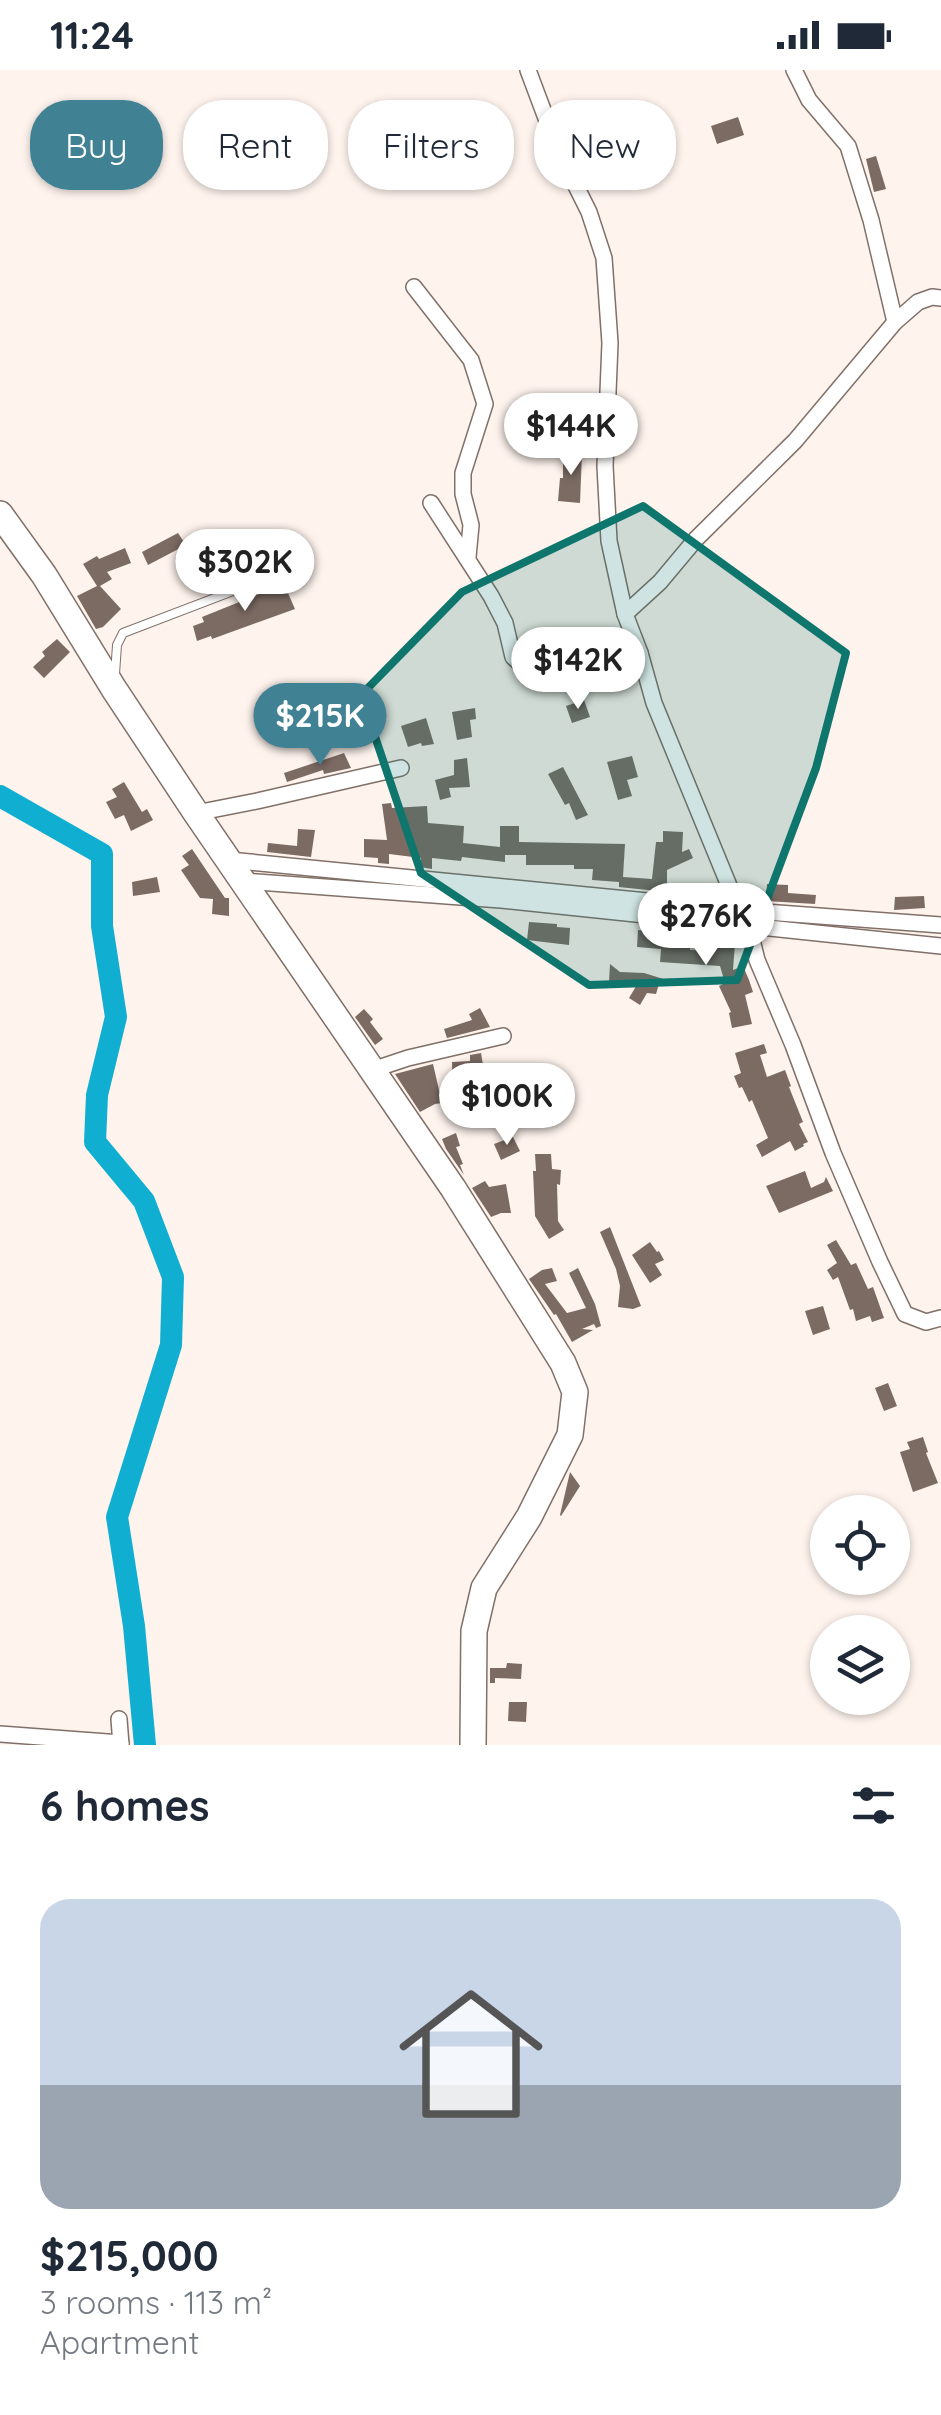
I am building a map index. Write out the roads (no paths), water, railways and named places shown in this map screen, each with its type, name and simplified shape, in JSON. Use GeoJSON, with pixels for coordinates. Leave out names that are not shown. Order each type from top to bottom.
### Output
{"type":"FeatureCollection","features":[{"type":"Feature","properties":{"kind":"main road"},"geometry":{"type":"LineString","coordinates":[[0,514],[44,574],[196,812],[454,1188],[563,1364],[575,1392],[570,1435],[528,1517],[484,1588],[474,1631],[472,1745]]}},
{"type":"Feature","properties":{"kind":"street"},"geometry":{"type":"LineString","coordinates":[[528,70],[558,150],[589,212],[604,258],[610,344],[605,466],[609,542],[626,614],[654,703],[749,928],[757,960],[880,1262],[906,1314],[926,1322],[941,1318]]}},
{"type":"Feature","properties":{"kind":"street"},"geometry":{"type":"LineString","coordinates":[[794,70],[809,100],[848,146],[871,220],[895,322]]}},
{"type":"Feature","properties":{"kind":"street"},"geometry":{"type":"LineString","coordinates":[[414,287],[471,360],[485,404],[463,474],[463,494],[471,525],[468,557]]}},
{"type":"Feature","properties":{"kind":"street"},"geometry":{"type":"LineString","coordinates":[[626,614],[794,441],[895,322],[918,302],[941,298]]}},
{"type":"Feature","properties":{"kind":"street"},"geometry":{"type":"LineString","coordinates":[[432,503],[504,622],[513,657],[536,676],[564,679],[594,672],[640,653]]}},
{"type":"Feature","properties":{"kind":"street"},"geometry":{"type":"LineString","coordinates":[[196,812],[401,768]]}},
{"type":"Feature","properties":{"kind":"street"},"geometry":{"type":"LineString","coordinates":[[236,870],[941,925]]}},
{"type":"Feature","properties":{"kind":"street"},"geometry":{"type":"LineString","coordinates":[[236,870],[941,946]]}},
{"type":"Feature","properties":{"kind":"street"},"geometry":{"type":"LineString","coordinates":[[372,1070],[502,1036]]}},
{"type":"Feature","properties":{"kind":"street"},"geometry":{"type":"LineString","coordinates":[[0,1734],[121,1744],[119,1719]]}},
{"type":"Feature","properties":{"kind":"lane"},"geometry":{"type":"LineString","coordinates":[[114,688],[123,633],[275,574]]}},
{"type":"Feature","properties":{"kind":"waterway"},"geometry":{"type":"LineString","coordinates":[[0,796],[102,854],[102,926],[116,1017],[97,1095],[95,1142],[144,1201],[173,1277],[171,1345],[117,1517],[134,1626],[145,1745]]}}]}
